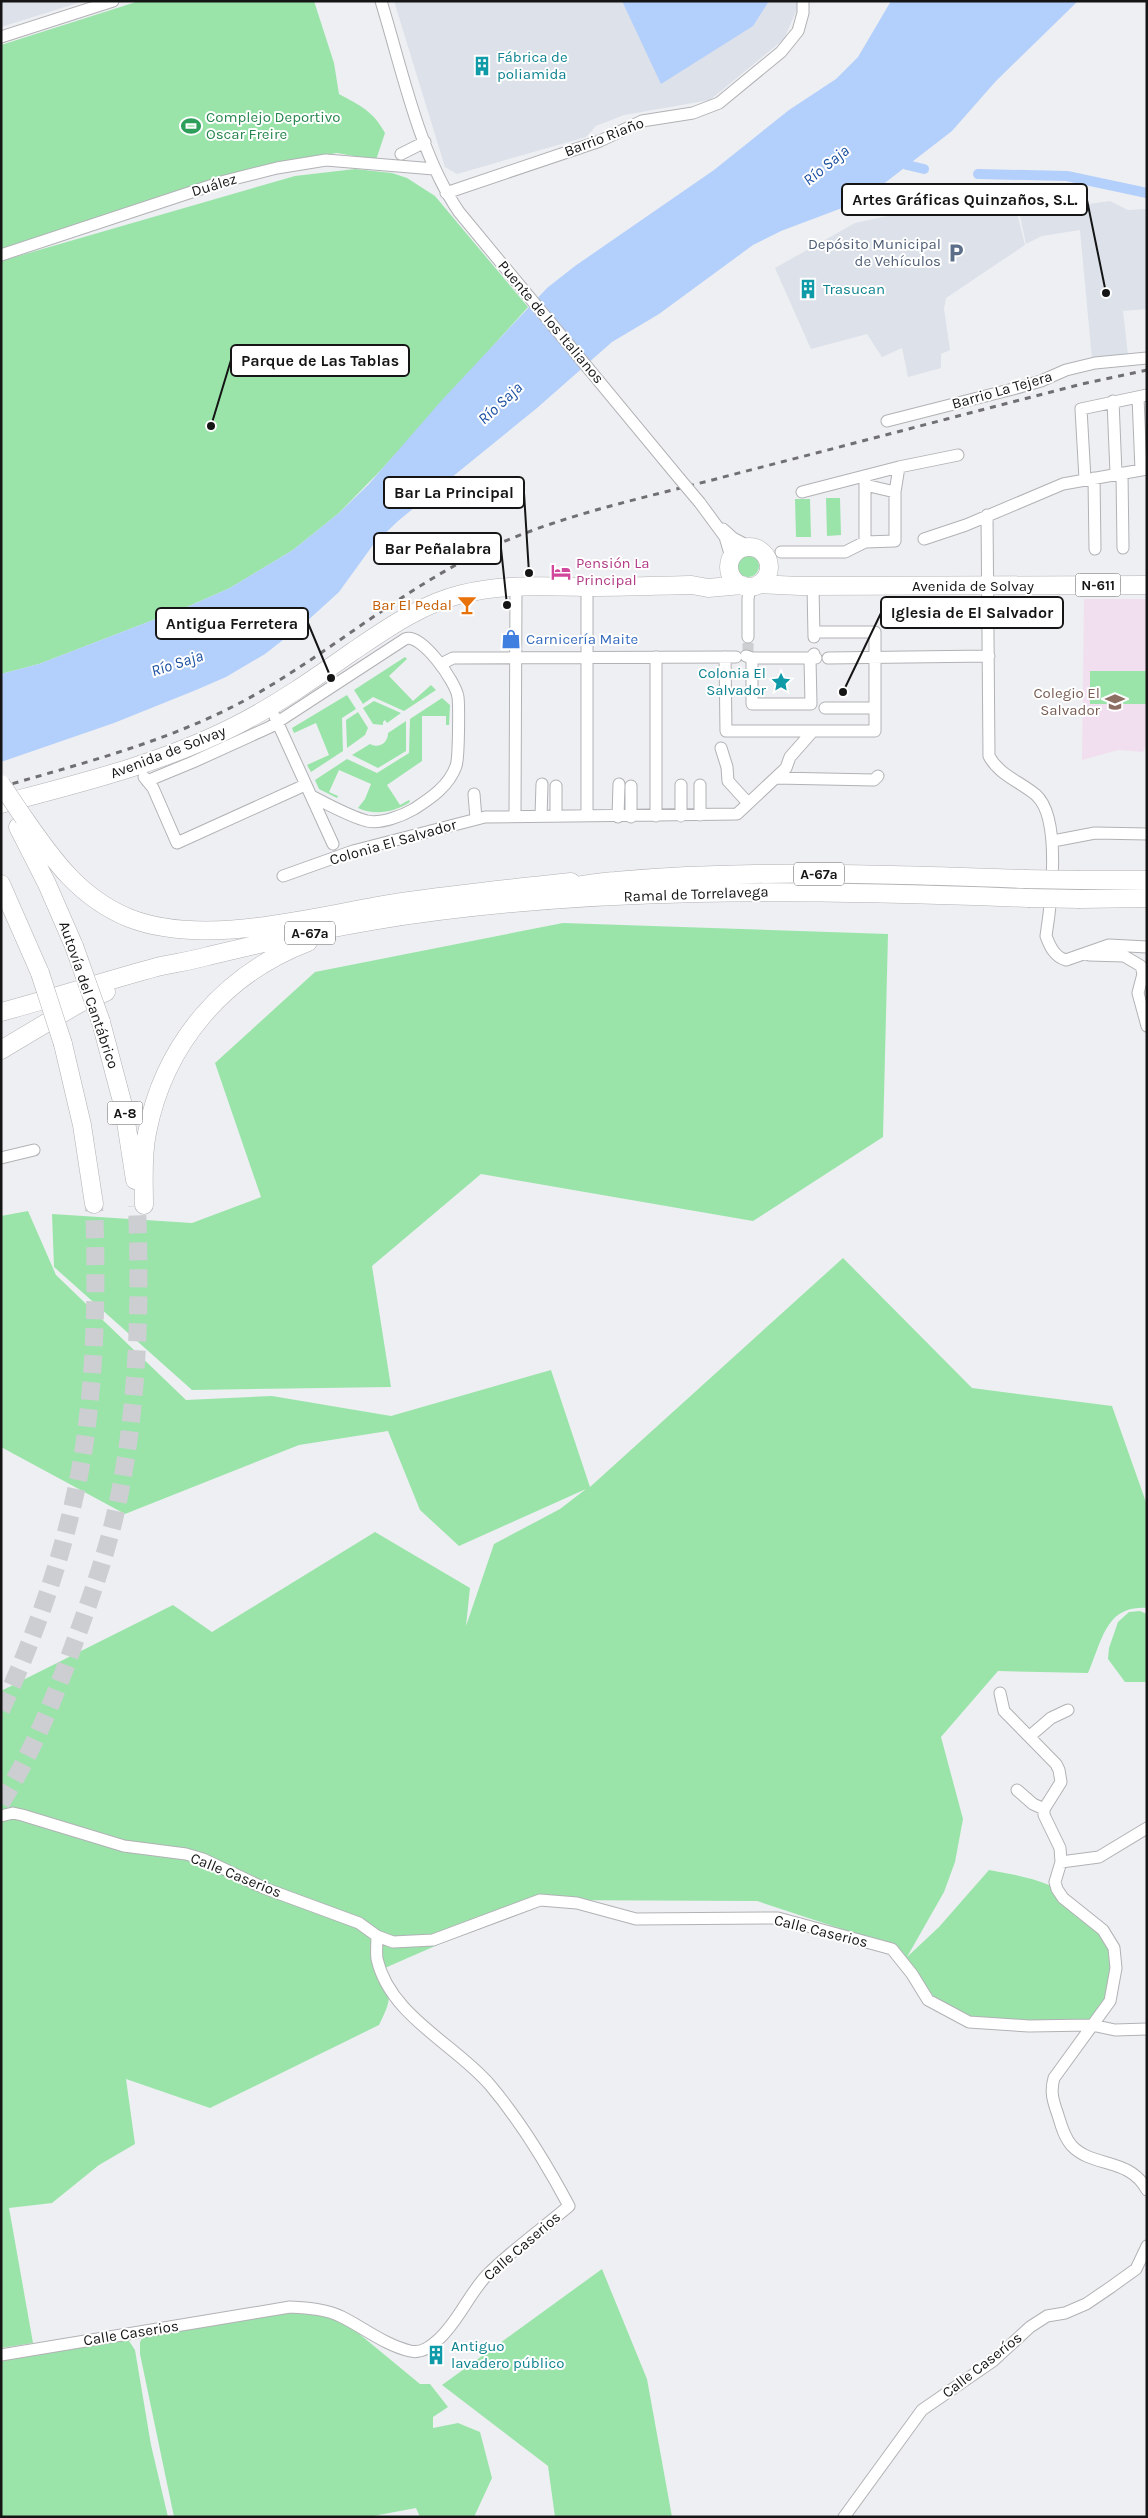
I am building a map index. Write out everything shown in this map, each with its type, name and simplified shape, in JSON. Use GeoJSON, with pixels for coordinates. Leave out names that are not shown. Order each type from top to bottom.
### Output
{"type":"FeatureCollection","features":[{"type":"Feature","properties":{"kind":"highway"},"geometry":{"type":"LineString","coordinates":[[750,547],[775,557],[806,586]]}},
{"type":"Feature","properties":{"kind":"highway","name":"N-611"},"geometry":{"type":"LineString","coordinates":[[730,562],[741,548],[750,547]]}},
{"type":"Feature","properties":{"kind":"highway"},"geometry":{"type":"LineString","coordinates":[[730,562],[734,580],[751,585],[767,575],[775,557]]}},
{"type":"Feature","properties":{"kind":"highway","name":"Avenida de Solvay"},"geometry":{"type":"LineString","coordinates":[[1,804],[134,767],[273,714],[392,625],[432,603],[462,594],[516,587],[692,585],[710,581],[730,562]]}},
{"type":"Feature","properties":{"kind":"highway","name":"Avenida de Solvay"},"geometry":{"type":"LineString","coordinates":[[692,585],[708,588],[751,585],[988,587],[1147,585]]}},
{"type":"Feature","properties":{"kind":"highway"},"geometry":{"type":"LineString","coordinates":[[1,784],[20,819],[60,869],[91,897],[129,918],[173,929],[232,930],[401,902],[576,881],[614,881]]}},
{"type":"Feature","properties":{"kind":"highway","name":"Autovía del Cantábrico"},"geometry":{"type":"LineString","coordinates":[[1,796],[20,819],[74,946],[101,1022],[124,1108],[141,1206],[147,1135],[157,1097],[177,1052],[199,1019],[214,1002],[230,987],[266,961],[308,942],[384,924],[522,906],[705,892]]}},
{"type":"Feature","properties":{"kind":"highway","name":"Ramal de Torrelavega"},"geometry":{"type":"LineString","coordinates":[[36,981],[151,960],[274,930],[397,908],[614,881],[705,875],[803,874],[1147,880]]}},
{"type":"Feature","properties":{"kind":"highway"},"geometry":{"type":"LineString","coordinates":[[1,884],[36,981]]}},
{"type":"Feature","properties":{"kind":"highway","name":"Ramal de Torrelavega"},"geometry":{"type":"LineString","coordinates":[[188,961],[249,946],[372,921],[491,905],[560,899],[705,892],[798,891],[1028,898],[1147,898]]}},
{"type":"Feature","properties":{"kind":"highway"},"geometry":{"type":"LineString","coordinates":[[1,913],[12,929],[63,1044],[82,1125],[94,1204]]}},
{"type":"Feature","properties":{"kind":"highway"},"geometry":{"type":"LineString","coordinates":[[1,1012],[161,966],[188,961]]}},
{"type":"Feature","properties":{"kind":"highway"},"geometry":{"type":"LineString","coordinates":[[1,1050],[78,1004],[188,961]]}},
{"type":"Feature","properties":{"kind":"highway"},"geometry":{"type":"LineString","coordinates":[[1,999],[36,981]]}},
{"type":"Feature","properties":{"kind":"highway"},"geometry":{"type":"LineString","coordinates":[[1,1004],[36,981]]}},
{"type":"Feature","properties":{"kind":"street"},"geometry":{"type":"LineString","coordinates":[[1,37],[113,1]]}},
{"type":"Feature","properties":{"kind":"street","name":"Puente de los Italianos"},"geometry":{"type":"LineString","coordinates":[[381,1],[424,142],[434,170],[446,193],[459,212],[716,523]]}},
{"type":"Feature","properties":{"kind":"street","name":"Barrio Riaño"},"geometry":{"type":"LineString","coordinates":[[446,193],[600,141],[642,121],[693,113],[719,103],[782,52],[798,31],[803,14],[803,1]]}},
{"type":"Feature","properties":{"kind":"street"},"geometry":{"type":"LineString","coordinates":[[401,154],[424,142]]}},
{"type":"Feature","properties":{"kind":"street","name":"Duález"},"geometry":{"type":"LineString","coordinates":[[1,255],[225,181],[285,166],[326,160],[434,170]]}},
{"type":"Feature","properties":{"kind":"street","name":"Barrio La Tejera"},"geometry":{"type":"LineString","coordinates":[[887,421],[1013,389],[1095,362],[1147,358]]}},
{"type":"Feature","properties":{"kind":"street"},"geometry":{"type":"LineString","coordinates":[[924,539],[1058,486],[1090,478],[1144,470],[1143,396],[1081,409],[1090,478],[1095,549]]}},
{"type":"Feature","properties":{"kind":"street"},"geometry":{"type":"LineString","coordinates":[[1113,401],[1123,548]]}},
{"type":"Feature","properties":{"kind":"street"},"geometry":{"type":"LineString","coordinates":[[802,492],[865,481],[899,467],[958,455]]}},
{"type":"Feature","properties":{"kind":"street"},"geometry":{"type":"LineString","coordinates":[[775,557],[845,552],[865,542],[895,541],[895,492],[899,467]]}},
{"type":"Feature","properties":{"kind":"street"},"geometry":{"type":"LineString","coordinates":[[865,481],[895,492]]}},
{"type":"Feature","properties":{"kind":"street"},"geometry":{"type":"LineString","coordinates":[[865,481],[865,542]]}},
{"type":"Feature","properties":{"kind":"street"},"geometry":{"type":"LineString","coordinates":[[987,514],[989,756],[998,768],[1036,796],[1044,806],[1052,841],[1049,916],[1046,936],[1055,954],[1066,960],[1109,944],[1147,947]]}},
{"type":"Feature","properties":{"kind":"street"},"geometry":{"type":"LineString","coordinates":[[716,523],[733,538],[750,547]]}},
{"type":"Feature","properties":{"kind":"street"},"geometry":{"type":"LineString","coordinates":[[716,523],[725,538],[730,562]]}},
{"type":"Feature","properties":{"kind":"street"},"geometry":{"type":"LineString","coordinates":[[748,637],[748,599],[751,585]]}},
{"type":"Feature","properties":{"kind":"street"},"geometry":{"type":"LineString","coordinates":[[743,657],[726,731],[875,731],[875,632],[814,634],[806,586]]}},
{"type":"Feature","properties":{"kind":"street"},"geometry":{"type":"LineString","coordinates":[[515,816],[516,587]]}},
{"type":"Feature","properties":{"kind":"street"},"geometry":{"type":"LineString","coordinates":[[587,587],[587,816]]}},
{"type":"Feature","properties":{"kind":"street"},"geometry":{"type":"LineString","coordinates":[[147,781],[218,752],[273,714],[407,638],[416,640],[441,664],[454,684],[458,697],[456,765],[440,791],[402,816],[368,822],[311,796]]}},
{"type":"Feature","properties":{"kind":"street"},"geometry":{"type":"LineString","coordinates":[[441,664],[453,658],[515,657],[989,656]]}},
{"type":"Feature","properties":{"kind":"street"},"geometry":{"type":"LineString","coordinates":[[656,657],[656,816]]}},
{"type":"Feature","properties":{"kind":"street"},"geometry":{"type":"LineString","coordinates":[[743,657],[752,704],[811,704],[817,657]]}},
{"type":"Feature","properties":{"kind":"street"},"geometry":{"type":"LineString","coordinates":[[817,708],[875,708]]}},
{"type":"Feature","properties":{"kind":"street"},"geometry":{"type":"LineString","coordinates":[[273,714],[333,844]]}},
{"type":"Feature","properties":{"kind":"street","name":"Colonia El Salvador"},"geometry":{"type":"LineString","coordinates":[[283,876],[353,851],[476,819],[515,816],[631,817],[737,814],[786,768],[790,757],[812,732]]}},
{"type":"Feature","properties":{"kind":"street"},"geometry":{"type":"LineString","coordinates":[[720,748],[727,767],[728,781],[748,803]]}},
{"type":"Feature","properties":{"kind":"street"},"geometry":{"type":"LineString","coordinates":[[134,767],[153,788],[177,843],[305,785]]}},
{"type":"Feature","properties":{"kind":"street"},"geometry":{"type":"LineString","coordinates":[[776,778],[874,780],[878,776]]}},
{"type":"Feature","properties":{"kind":"street"},"geometry":{"type":"LineString","coordinates":[[540,816],[542,784]]}},
{"type":"Feature","properties":{"kind":"street"},"geometry":{"type":"LineString","coordinates":[[618,784],[618,817]]}},
{"type":"Feature","properties":{"kind":"street"},"geometry":{"type":"LineString","coordinates":[[681,785],[682,816]]}},
{"type":"Feature","properties":{"kind":"street"},"geometry":{"type":"LineString","coordinates":[[700,785],[700,815]]}},
{"type":"Feature","properties":{"kind":"street"},"geometry":{"type":"LineString","coordinates":[[556,786],[556,816]]}},
{"type":"Feature","properties":{"kind":"street"},"geometry":{"type":"LineString","coordinates":[[631,786],[631,817]]}},
{"type":"Feature","properties":{"kind":"street","name":"Colonia El Salvador"},"geometry":{"type":"LineString","coordinates":[[474,794],[476,819]]}},
{"type":"Feature","properties":{"kind":"street"},"geometry":{"type":"LineString","coordinates":[[1052,841],[1095,833],[1147,834]]}},
{"type":"Feature","properties":{"kind":"street"},"geometry":{"type":"LineString","coordinates":[[1082,955],[1124,956],[1142,966],[1143,974],[1138,993],[1147,1026]]}},
{"type":"Feature","properties":{"kind":"street"},"geometry":{"type":"LineString","coordinates":[[1,1158],[34,1150]]}},
{"type":"Feature","properties":{"kind":"street"},"geometry":{"type":"LineString","coordinates":[[1000,1693],[1004,1711],[1056,1764],[1061,1776],[1058,1788],[1044,1809],[1044,1814],[1060,1848],[1061,1862],[1055,1882],[1060,1893],[1103,1930],[1114,1948],[1116,1968],[1112,1994],[1101,2015],[1054,2078],[1050,2091],[1061,2125],[1072,2146],[1085,2155],[1111,2162],[1134,2174],[1147,2190]]}},
{"type":"Feature","properties":{"kind":"street"},"geometry":{"type":"LineString","coordinates":[[1030,1736],[1051,1718],[1068,1710]]}},
{"type":"Feature","properties":{"kind":"street"},"geometry":{"type":"LineString","coordinates":[[1017,1790],[1033,1804],[1044,1809]]}},
{"type":"Feature","properties":{"kind":"street","name":"Calle Caserios"},"geometry":{"type":"LineString","coordinates":[[1,1816],[14,1813],[124,1846],[186,1854],[203,1859],[264,1888],[359,1923],[377,1936],[393,1942],[432,1940],[540,1900],[578,1903],[636,1919],[778,1918],[892,1949],[912,1974],[928,2000],[969,2022],[1030,2026],[1092,2025],[1115,2030],[1147,2029]]}},
{"type":"Feature","properties":{"kind":"street"},"geometry":{"type":"LineString","coordinates":[[1061,1862],[1099,1857],[1147,1828]]}},
{"type":"Feature","properties":{"kind":"street","name":"Calle Caserios"},"geometry":{"type":"LineString","coordinates":[[1,2355],[290,2307],[312,2308],[342,2316],[400,2348],[422,2351],[433,2345],[446,2333],[472,2292],[488,2274],[569,2206],[546,2162],[524,2127],[492,2087],[476,2068],[408,2011],[393,1994],[377,1959],[377,1936]]}},
{"type":"Feature","properties":{"kind":"street","name":"Calle Caseríos"},"geometry":{"type":"LineString","coordinates":[[844,2517],[922,2410],[993,2361],[1030,2327],[1047,2316],[1065,2313],[1086,2304],[1118,2283],[1136,2269],[1146,2247]]}},
{"type":"Feature","properties":{"kind":"shaded area"},"geometry":{"type":"Polygon","coordinates":[[[1,1],[84,1],[1,27],[1,1]]]}},
{"type":"Feature","properties":{"kind":"shaded area"},"geometry":{"type":"Polygon","coordinates":[[[394,1],[798,1],[798,7],[784,39],[710,100],[624,115],[596,126],[586,137],[457,174],[445,167],[394,1]]]}},
{"type":"Feature","properties":{"kind":"shaded area"},"geometry":{"type":"Polygon","coordinates":[[[951,192],[981,200],[979,205],[985,210],[1014,201],[1025,245],[946,298],[944,309],[950,350],[941,354],[941,368],[908,377],[902,348],[882,357],[867,334],[811,349],[775,268],[855,223],[906,212],[951,192]]]}},
{"type":"Feature","properties":{"kind":"shaded area"},"geometry":{"type":"Polygon","coordinates":[[[1084,201],[1089,204],[1110,201],[1128,210],[1147,209],[1147,309],[1123,311],[1128,355],[1092,359],[1080,230],[1042,236],[1026,244],[1018,206],[1084,201]]]}},
{"type":"Feature","properties":{"kind":"shaded area","name":"Colegio El Salvador"},"geometry":{"type":"Polygon","coordinates":[[[1084,599],[1147,599],[1147,743],[1143,752],[1118,750],[1082,760],[1084,599]]]}},
{"type":"Feature","properties":{"kind":"green space","name":"Complejo Deportivo Oscar Freire"},"geometry":{"type":"Polygon","coordinates":[[[139,1],[314,1],[334,63],[339,94],[371,114],[385,133],[376,160],[337,153],[277,163],[1,251],[1,45],[139,1]]]}},
{"type":"Feature","properties":{"kind":"green space"},"geometry":{"type":"Polygon","coordinates":[[[355,169],[392,173],[407,178],[435,196],[528,307],[381,470],[339,513],[293,550],[230,588],[187,607],[39,664],[1,674],[1,261],[295,176],[355,169]]]}},
{"type":"Feature","properties":{"kind":"green space"},"geometry":{"type":"Polygon","coordinates":[[[826,498],[840,498],[841,535],[827,536],[826,498]]]}},
{"type":"Feature","properties":{"kind":"green space"},"geometry":{"type":"Polygon","coordinates":[[[795,499],[810,499],[811,537],[796,537],[795,499]]]}},
{"type":"Feature","properties":{"kind":"green space"},"geometry":{"type":"Polygon","coordinates":[[[748,555],[756,558],[759,566],[756,574],[748,577],[740,574],[737,566],[740,558],[748,555]]]}},
{"type":"Feature","properties":{"kind":"green space"},"geometry":{"type":"Polygon","coordinates":[[[405,657],[407,659],[389,676],[413,701],[431,685],[436,690],[404,711],[373,697],[363,704],[354,690],[405,657]]]}},
{"type":"Feature","properties":{"kind":"green space"},"geometry":{"type":"Polygon","coordinates":[[[1090,671],[1147,671],[1147,704],[1090,704],[1090,671]]]}},
{"type":"Feature","properties":{"kind":"green space"},"geometry":{"type":"Polygon","coordinates":[[[347,695],[356,709],[342,718],[343,751],[311,772],[307,765],[329,755],[316,723],[294,733],[292,728],[347,695]]]}},
{"type":"Feature","properties":{"kind":"green space"},"geometry":{"type":"Polygon","coordinates":[[[442,698],[450,705],[449,725],[446,725],[446,716],[422,716],[422,761],[387,785],[400,805],[409,800],[410,802],[385,812],[371,812],[358,808],[365,799],[371,784],[339,770],[329,792],[338,796],[337,798],[319,789],[315,780],[347,759],[377,773],[409,753],[410,719],[442,698]]]}},
{"type":"Feature","properties":{"kind":"green space"},"geometry":{"type":"Polygon","coordinates":[[[374,701],[401,713],[387,723],[385,720],[383,725],[373,724],[363,708],[374,701]]]}},
{"type":"Feature","properties":{"kind":"green space"},"geometry":{"type":"Polygon","coordinates":[[[358,712],[368,728],[365,735],[347,748],[346,720],[358,712]]]}},
{"type":"Feature","properties":{"kind":"green space"},"geometry":{"type":"Polygon","coordinates":[[[406,721],[406,751],[378,768],[352,755],[370,744],[377,746],[382,744],[388,737],[388,733],[406,721]]]}},
{"type":"Feature","properties":{"kind":"green space"},"geometry":{"type":"Polygon","coordinates":[[[563,923],[888,934],[883,1137],[753,1221],[481,1174],[372,1266],[391,1387],[192,1390],[54,1267],[52,1214],[192,1223],[261,1197],[215,1063],[315,972],[563,923]]]}},
{"type":"Feature","properties":{"kind":"green space"},"geometry":{"type":"Polygon","coordinates":[[[28,1211],[56,1275],[186,1400],[272,1396],[391,1416],[551,1370],[590,1487],[843,1258],[972,1388],[1112,1406],[1147,1505],[1147,1608],[1133,1609],[1122,1613],[1114,1619],[1102,1638],[1088,1673],[998,1671],[941,1737],[963,1819],[955,1862],[944,1892],[907,1957],[939,1927],[989,1870],[1035,1880],[1049,1885],[1062,1896],[1092,1925],[1110,1949],[1111,1962],[1107,1989],[1104,2001],[1098,2011],[1083,2023],[1007,2023],[964,2016],[937,2001],[906,1959],[869,1938],[757,1901],[540,1900],[378,1971],[389,1998],[379,2025],[210,2108],[126,2079],[135,2144],[99,2165],[52,2203],[9,2208],[33,2343],[1,2348],[1,1691],[173,1605],[212,1632],[375,1532],[470,1588],[466,1626],[494,1544],[560,1509],[586,1489],[459,1546],[420,1510],[388,1431],[299,1445],[125,1514],[1,1447],[1,1216],[28,1211]]]}},
{"type":"Feature","properties":{"kind":"green space"},"geometry":{"type":"Polygon","coordinates":[[[1140,1611],[1147,1614],[1147,1682],[1125,1682],[1108,1659],[1109,1648],[1118,1622],[1129,1612],[1140,1611]]]}},
{"type":"Feature","properties":{"kind":"green space"},"geometry":{"type":"Polygon","coordinates":[[[602,2269],[647,2379],[672,2517],[555,2517],[548,2466],[442,2385],[602,2269]]]}},
{"type":"Feature","properties":{"kind":"green space"},"geometry":{"type":"Polygon","coordinates":[[[293,2310],[314,2312],[346,2323],[420,2384],[430,2384],[448,2407],[433,2417],[433,2428],[458,2423],[480,2432],[492,2478],[474,2517],[420,2517],[416,2508],[368,2517],[174,2517],[140,2354],[140,2342],[144,2335],[293,2310]]]}},
{"type":"Feature","properties":{"kind":"green space"},"geometry":{"type":"Polygon","coordinates":[[[127,2338],[135,2350],[151,2445],[168,2517],[1,2517],[1,2358],[127,2338]]]}},
{"type":"Feature","properties":{"kind":"water"},"geometry":{"type":"Polygon","coordinates":[[[622,1],[769,1],[753,26],[661,84],[622,1]]]}},
{"type":"Feature","properties":{"kind":"water","name":"Río Saja"},"geometry":{"type":"Polygon","coordinates":[[[891,1],[1078,1],[996,81],[952,131],[877,189],[842,208],[781,231],[753,245],[659,314],[612,342],[537,408],[398,521],[373,545],[339,592],[306,622],[265,654],[226,677],[196,690],[114,723],[1,762],[1,674],[39,664],[187,607],[230,588],[293,550],[339,513],[368,485],[442,400],[547,288],[575,266],[714,170],[789,110],[836,79],[858,57],[891,1]]]}},
{"type":"Feature","properties":{"kind":"waterway"},"geometry":{"type":"LineString","coordinates":[[907,165],[924,169]]}},
{"type":"Feature","properties":{"kind":"waterway"},"geometry":{"type":"LineString","coordinates":[[978,174],[1067,176],[1147,193]]}},
{"type":"Feature","properties":{"kind":"tunnel"},"geometry":{"type":"LineString","coordinates":[[748,637],[748,654]]}},
{"type":"Feature","properties":{"kind":"tunnel"},"geometry":{"type":"LineString","coordinates":[[1,1710],[28,1647],[51,1582],[62,1548],[78,1481],[88,1417],[93,1356],[95,1295],[94,1204]]}},
{"type":"Feature","properties":{"kind":"tunnel"},"geometry":{"type":"LineString","coordinates":[[1,1803],[31,1749],[56,1691],[96,1582],[116,1511],[129,1436],[136,1359],[138,1321],[137,1206]]}},
{"type":"Feature","properties":{"kind":"railway"},"geometry":{"type":"LineString","coordinates":[[1,787],[133,748],[228,709],[288,675],[404,596],[464,560],[524,533],[642,498],[1082,384],[1147,370]]}},
{"type":"Feature","properties":{"kind":"place","name":"Fábrica de poliamida"},"geometry":{"type":"Point","coordinates":[482,66]}},
{"type":"Feature","properties":{"kind":"place","name":"Complejo Deportivo Oscar Freire"},"geometry":{"type":"Point","coordinates":[191,126]}},
{"type":"Feature","properties":{"kind":"place","name":"Depósito Municipal de Vehículos"},"geometry":{"type":"Point","coordinates":[956,253]}},
{"type":"Feature","properties":{"kind":"place","name":"Trasucan"},"geometry":{"type":"Point","coordinates":[808,289]}},
{"type":"Feature","properties":{"kind":"place","name":"Artes Gráficas Quinzaños, S.L."},"geometry":{"type":"Point","coordinates":[1106,293]}},
{"type":"Feature","properties":{"kind":"place","name":"Parque de Las Tablas"},"geometry":{"type":"Point","coordinates":[211,426]}},
{"type":"Feature","properties":{"kind":"place","name":"Pensión La Principal"},"geometry":{"type":"Point","coordinates":[561,572]}},
{"type":"Feature","properties":{"kind":"place","name":"Bar La Principal"},"geometry":{"type":"Point","coordinates":[529,573]}},
{"type":"Feature","properties":{"kind":"place","name":"Bar El Pedal"},"geometry":{"type":"Point","coordinates":[467,605]}},
{"type":"Feature","properties":{"kind":"place","name":"Bar Peñalabra"},"geometry":{"type":"Point","coordinates":[507,605]}},
{"type":"Feature","properties":{"kind":"place","name":"Carnicería Maite"},"geometry":{"type":"Point","coordinates":[511,639]}},
{"type":"Feature","properties":{"kind":"place","name":"Antigua Ferretera"},"geometry":{"type":"Point","coordinates":[331,678]}},
{"type":"Feature","properties":{"kind":"place","name":"Colonia El Salvador"},"geometry":{"type":"Point","coordinates":[781,682]}},
{"type":"Feature","properties":{"kind":"place","name":"Iglesia de El Salvador"},"geometry":{"type":"Point","coordinates":[843,692]}},
{"type":"Feature","properties":{"kind":"place","name":"Colegio El Salvador"},"geometry":{"type":"Point","coordinates":[1115,702]}},
{"type":"Feature","properties":{"kind":"place","name":"Antiguo lavadero público"},"geometry":{"type":"Point","coordinates":[436,2355]}}]}
